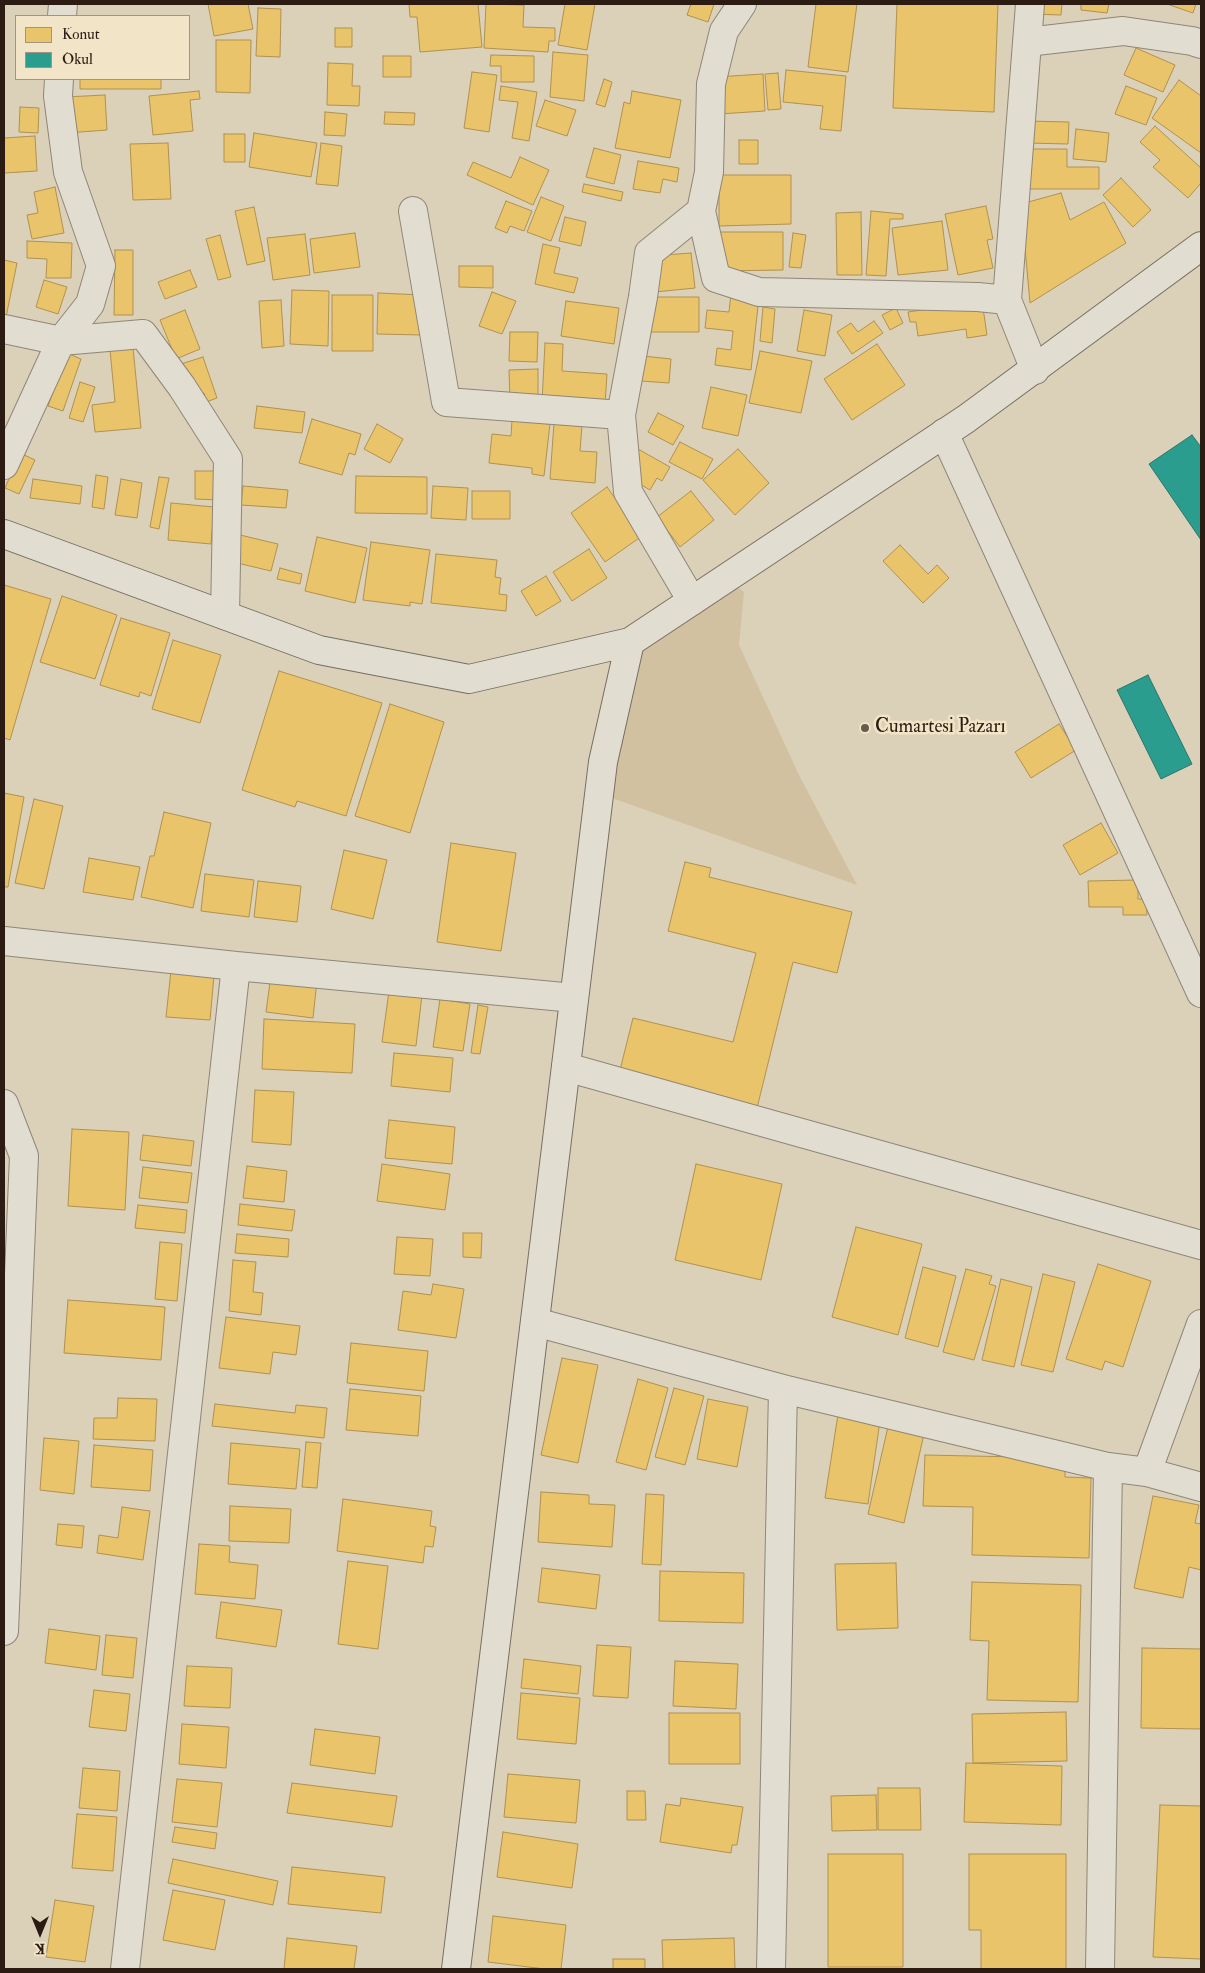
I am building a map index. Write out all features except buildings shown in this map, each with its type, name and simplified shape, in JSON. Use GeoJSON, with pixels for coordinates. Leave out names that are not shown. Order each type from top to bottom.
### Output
{"type":"FeatureCollection","features":[{"type":"Feature","properties":{"kind":"street"},"geometry":{"type":"LineString","coordinates":[[742,4],[724,31],[711,84],[708,172],[701,210],[716,278],[759,292],[978,297],[1007,300]]}},
{"type":"Feature","properties":{"kind":"street"},"geometry":{"type":"LineString","coordinates":[[1030,4],[1007,300],[1035,370]]}},
{"type":"Feature","properties":{"kind":"street"},"geometry":{"type":"LineString","coordinates":[[1027,42],[1123,32],[1192,41],[1201,44]]}},
{"type":"Feature","properties":{"kind":"street"},"geometry":{"type":"LineString","coordinates":[[4,465],[61,341],[90,304],[101,266],[68,172],[58,96],[59,80]]}},
{"type":"Feature","properties":{"kind":"street"},"geometry":{"type":"LineString","coordinates":[[692,601],[628,492],[621,415],[643,297],[649,253],[701,210]]}},
{"type":"Feature","properties":{"kind":"street"},"geometry":{"type":"LineString","coordinates":[[413,211],[446,402],[621,415]]}},
{"type":"Feature","properties":{"kind":"street"},"geometry":{"type":"LineString","coordinates":[[4,534],[319,650],[468,679],[630,642],[944,433],[1035,370],[1201,246]]}},
{"type":"Feature","properties":{"kind":"street"},"geometry":{"type":"LineString","coordinates":[[4,329],[61,341],[143,334],[182,387],[228,459],[225,615]]}},
{"type":"Feature","properties":{"kind":"street"},"geometry":{"type":"LineString","coordinates":[[944,433],[1201,993]]}},
{"type":"Feature","properties":{"kind":"street"},"geometry":{"type":"LineString","coordinates":[[456,1969],[602,762],[630,642]]}},
{"type":"Feature","properties":{"kind":"street"},"geometry":{"type":"LineString","coordinates":[[4,941],[236,966],[574,998]]}},
{"type":"Feature","properties":{"kind":"street"},"geometry":{"type":"LineString","coordinates":[[125,1969],[236,966]]}},
{"type":"Feature","properties":{"kind":"street"},"geometry":{"type":"LineString","coordinates":[[566,1067],[1201,1245]]}},
{"type":"Feature","properties":{"kind":"street"},"geometry":{"type":"LineString","coordinates":[[4,1104],[24,1156],[8,1425],[4,1631]]}},
{"type":"Feature","properties":{"kind":"street"},"geometry":{"type":"LineString","coordinates":[[535,1322],[783,1389],[1108,1467],[1147,1472],[1201,1487]]}},
{"type":"Feature","properties":{"kind":"street"},"geometry":{"type":"LineString","coordinates":[[1147,1472],[1201,1324]]}},
{"type":"Feature","properties":{"kind":"street"},"geometry":{"type":"LineString","coordinates":[[771,1969],[783,1389]]}},
{"type":"Feature","properties":{"kind":"street"},"geometry":{"type":"LineString","coordinates":[[1100,1969],[1108,1467]]}},
{"type":"Feature","properties":{"kind":"shaded area"},"geometry":{"type":"Polygon","coordinates":[[[730,582],[744,592],[739,645],[799,775],[857,885],[612,798],[629,675],[638,644],[730,582]]]}},
{"type":"Feature","properties":{"kind":"place","name":"Cumartesi Pazarı"},"geometry":{"type":"Point","coordinates":[865,728]}}]}
